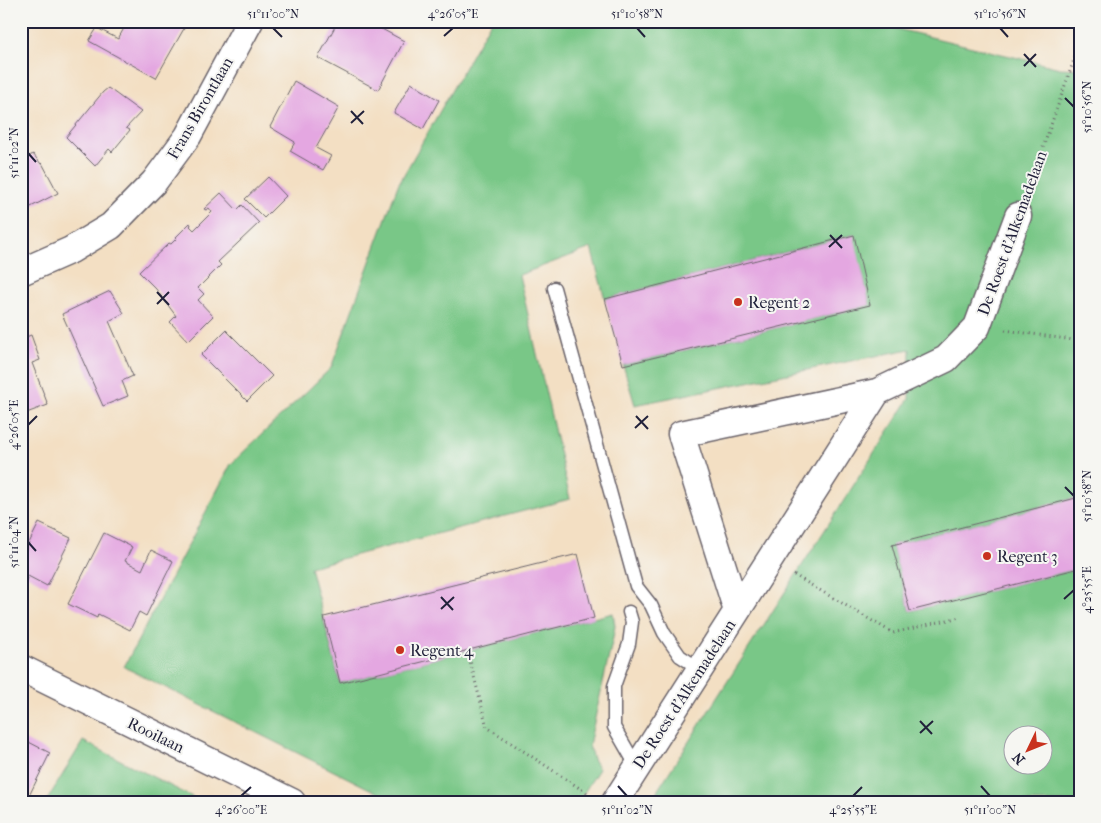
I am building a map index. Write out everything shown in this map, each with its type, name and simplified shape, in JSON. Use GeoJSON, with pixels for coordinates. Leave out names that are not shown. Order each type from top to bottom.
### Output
{"type":"FeatureCollection","features":[{"type":"Feature","properties":{"kind":"street","name":"Frans Birontlaan"},"geometry":{"type":"LineString","coordinates":[[21,272],[71,250],[112,226],[154,182],[188,136],[250,21]]}},
{"type":"Feature","properties":{"kind":"street","name":"De Roest d'Alkemadelaan"},"geometry":{"type":"LineString","coordinates":[[737,611],[681,434],[878,392],[946,359],[977,327],[1018,216]]}},
{"type":"Feature","properties":{"kind":"street","name":"De Roest d'Alkemadelaan"},"geometry":{"type":"LineString","coordinates":[[604,799],[637,767],[878,392]]}},
{"type":"Feature","properties":{"kind":"street","name":"Rooilaan"},"geometry":{"type":"LineString","coordinates":[[21,668],[292,802]]}},
{"type":"Feature","properties":{"kind":"lane"},"geometry":{"type":"LineString","coordinates":[[554,288],[636,586],[651,605],[664,633],[680,656],[700,669]]}},
{"type":"Feature","properties":{"kind":"lane"},"geometry":{"type":"LineString","coordinates":[[629,612],[632,622],[628,644],[614,686],[614,727],[637,767]]}},
{"type":"Feature","properties":{"kind":"path","name":"De Roest d'Alkemadelaan"},"geometry":{"type":"LineString","coordinates":[[1018,216],[1076,57],[1080,24]]}},
{"type":"Feature","properties":{"kind":"path"},"geometry":{"type":"LineString","coordinates":[[977,327],[1080,341]]}},
{"type":"Feature","properties":{"kind":"path"},"geometry":{"type":"LineString","coordinates":[[769,560],[893,633],[960,617]]}},
{"type":"Feature","properties":{"kind":"path"},"geometry":{"type":"LineString","coordinates":[[468,652],[487,727],[604,799]]}},
{"type":"Feature","properties":{"kind":"green space"},"geometry":{"type":"Polygon","coordinates":[[[491,21],[864,21],[1060,68],[1080,69],[1080,497],[892,545],[910,611],[1080,568],[1080,802],[650,802],[909,399],[910,349],[635,405],[623,365],[870,305],[853,235],[605,299],[591,248],[519,275],[570,499],[310,567],[340,683],[613,613],[615,626],[613,638],[589,745],[593,759],[599,769],[578,802],[396,802],[124,667],[231,464],[331,368],[398,185],[491,21]]]}},
{"type":"Feature","properties":{"kind":"green space"},"geometry":{"type":"Polygon","coordinates":[[[83,741],[202,802],[46,802],[83,741]]]}},
{"type":"Feature","properties":{"kind":"building"},"geometry":{"type":"Polygon","coordinates":[[[128,21],[180,21],[186,25],[156,78],[89,41],[97,28],[118,39],[128,21]]]}},
{"type":"Feature","properties":{"kind":"building"},"geometry":{"type":"Polygon","coordinates":[[[338,21],[367,21],[404,41],[378,90],[318,58],[338,21]]]}},
{"type":"Feature","properties":{"kind":"building"},"geometry":{"type":"Polygon","coordinates":[[[294,81],[339,107],[316,148],[331,156],[323,170],[290,151],[295,142],[270,127],[294,81]]]}},
{"type":"Feature","properties":{"kind":"building"},"geometry":{"type":"Polygon","coordinates":[[[411,83],[439,100],[423,129],[394,113],[411,83]]]}},
{"type":"Feature","properties":{"kind":"building"},"geometry":{"type":"Polygon","coordinates":[[[108,88],[141,112],[126,128],[130,130],[112,152],[109,149],[95,166],[66,137],[108,88]]]}},
{"type":"Feature","properties":{"kind":"building"},"geometry":{"type":"Polygon","coordinates":[[[33,154],[42,163],[58,193],[21,212],[21,161],[33,154]]]}},
{"type":"Feature","properties":{"kind":"building"},"geometry":{"type":"Polygon","coordinates":[[[268,177],[286,196],[264,218],[245,199],[268,177]]]}},
{"type":"Feature","properties":{"kind":"building"},"geometry":{"type":"Polygon","coordinates":[[[221,193],[237,210],[242,205],[259,223],[218,262],[221,265],[198,288],[204,294],[198,300],[213,316],[188,341],[170,322],[176,316],[156,289],[139,272],[169,243],[171,244],[190,223],[194,230],[212,212],[209,208],[204,209],[221,193]]]}},
{"type":"Feature","properties":{"kind":"building","name":"Regent 2"},"geometry":{"type":"Polygon","coordinates":[[[854,235],[870,305],[623,365],[605,299],[854,235]]]}},
{"type":"Feature","properties":{"kind":"building"},"geometry":{"type":"Polygon","coordinates":[[[110,291],[124,313],[109,321],[133,376],[122,381],[128,396],[103,406],[62,314],[110,291]]]}},
{"type":"Feature","properties":{"kind":"building"},"geometry":{"type":"Polygon","coordinates":[[[226,330],[272,376],[247,401],[201,355],[226,330]]]}},
{"type":"Feature","properties":{"kind":"building"},"geometry":{"type":"Polygon","coordinates":[[[31,335],[40,360],[32,363],[48,405],[21,415],[21,339],[31,335]]]}},
{"type":"Feature","properties":{"kind":"building","name":"Regent 3"},"geometry":{"type":"Polygon","coordinates":[[[1080,497],[1080,568],[910,611],[892,545],[1080,497]]]}},
{"type":"Feature","properties":{"kind":"building"},"geometry":{"type":"Polygon","coordinates":[[[39,523],[71,538],[47,586],[28,576],[21,591],[21,552],[24,553],[39,523]]]}},
{"type":"Feature","properties":{"kind":"building"},"geometry":{"type":"Polygon","coordinates":[[[104,533],[132,547],[125,561],[142,570],[151,550],[173,561],[146,616],[139,612],[130,630],[98,614],[97,618],[68,604],[104,533]]]}},
{"type":"Feature","properties":{"kind":"building","name":"Regent 4"},"geometry":{"type":"Polygon","coordinates":[[[578,554],[594,618],[340,683],[324,617],[578,554]]]}},
{"type":"Feature","properties":{"kind":"building"},"geometry":{"type":"Polygon","coordinates":[[[21,738],[50,753],[26,802],[21,802],[21,738]]]}},
{"type":"Feature","properties":{"kind":"place","name":"Regent 2"},"geometry":{"type":"Point","coordinates":[738,302]}},
{"type":"Feature","properties":{"kind":"place","name":"Regent 3"},"geometry":{"type":"Point","coordinates":[987,556]}},
{"type":"Feature","properties":{"kind":"place","name":"Regent 4"},"geometry":{"type":"Point","coordinates":[400,650]}}]}
